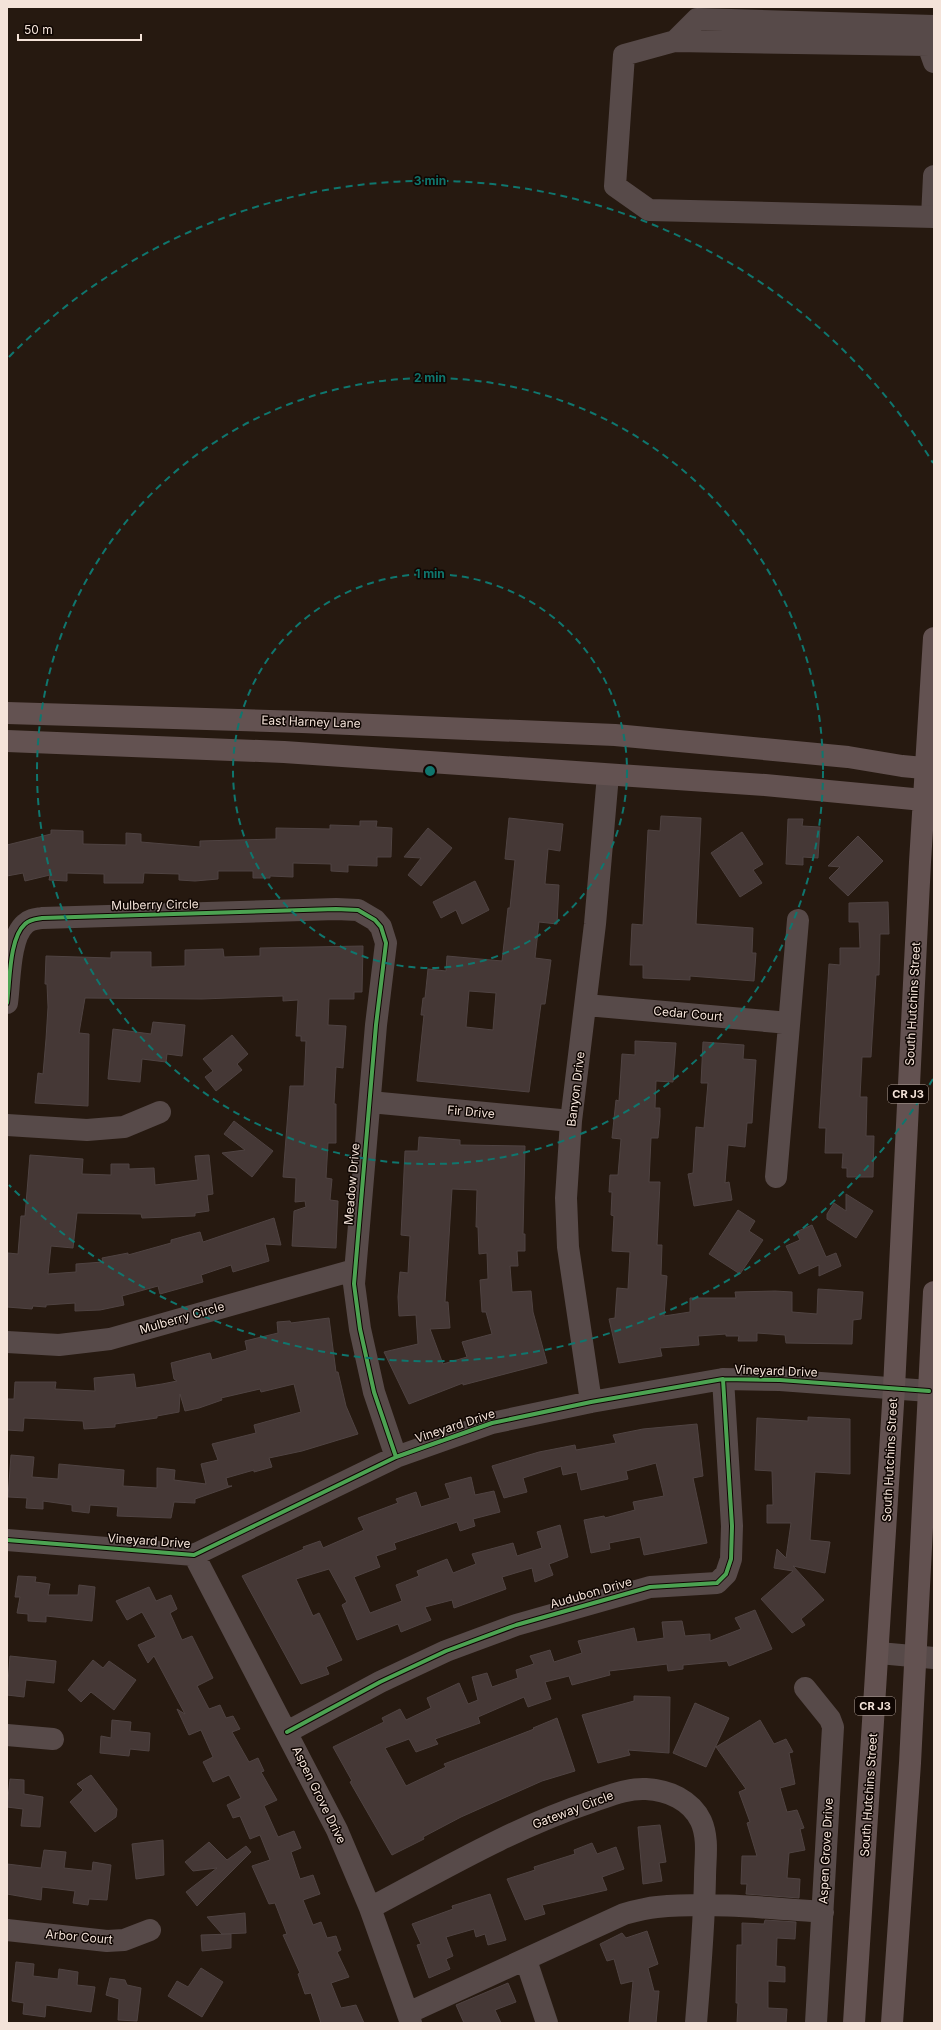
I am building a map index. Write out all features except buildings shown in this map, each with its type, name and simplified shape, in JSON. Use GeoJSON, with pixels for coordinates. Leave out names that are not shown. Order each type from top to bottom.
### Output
{"type":"FeatureCollection","features":[{"type":"Feature","properties":{"kind":"main road","name":"CR J3"},"geometry":{"type":"LineString","coordinates":[[929,801],[934,638]]}},
{"type":"Feature","properties":{"kind":"main road","name":"East Harney Lane"},"geometry":{"type":"LineString","coordinates":[[7,713],[302,722],[615,735],[848,757],[930,769]]}},
{"type":"Feature","properties":{"kind":"main road"},"geometry":{"type":"LineString","coordinates":[[7,741],[284,752],[765,785],[929,801]]}},
{"type":"Feature","properties":{"kind":"main road","name":"South Hutchins Street"},"geometry":{"type":"LineString","coordinates":[[854,2023],[879,1653],[929,801]]}},
{"type":"Feature","properties":{"kind":"main road","name":"CR J3"},"geometry":{"type":"LineString","coordinates":[[892,2023],[925,1657],[928,1391],[934,1292]]}},
{"type":"Feature","properties":{"kind":"street"},"geometry":{"type":"LineString","coordinates":[[931,40],[675,41],[624,55],[615,186],[649,210],[933,217],[934,176]]}},
{"type":"Feature","properties":{"kind":"street","name":"Banyon Drive"},"geometry":{"type":"LineString","coordinates":[[591,1402],[568,1247],[566,1198],[571,1121],[586,1005],[608,775]]}},
{"type":"Feature","properties":{"kind":"street","name":"Mulberry Circle"},"geometry":{"type":"LineString","coordinates":[[7,1003],[15,938],[24,924],[31,920],[42,918],[336,909],[358,910],[369,916]]}},
{"type":"Feature","properties":{"kind":"street","name":"Meadow Drive"},"geometry":{"type":"LineString","coordinates":[[369,916],[381,927],[386,943],[376,1025],[354,1270],[360,1329],[374,1392],[396,1457]]}},
{"type":"Feature","properties":{"kind":"street"},"geometry":{"type":"LineString","coordinates":[[776,1177],[798,920]]}},
{"type":"Feature","properties":{"kind":"street","name":"Cedar Court"},"geometry":{"type":"LineString","coordinates":[[586,1005],[789,1023]]}},
{"type":"Feature","properties":{"kind":"street","name":"Fir Drive"},"geometry":{"type":"LineString","coordinates":[[370,1102],[571,1121]]}},
{"type":"Feature","properties":{"kind":"street"},"geometry":{"type":"LineString","coordinates":[[7,1125],[87,1130],[124,1127],[160,1112]]}},
{"type":"Feature","properties":{"kind":"street","name":"Mulberry Circle"},"geometry":{"type":"LineString","coordinates":[[7,1342],[59,1345],[110,1338],[354,1270]]}},
{"type":"Feature","properties":{"kind":"street","name":"Vineyard Drive"},"geometry":{"type":"LineString","coordinates":[[7,1540],[194,1555],[396,1457],[492,1423],[591,1402],[723,1379],[780,1380],[928,1391]]}},
{"type":"Feature","properties":{"kind":"street","name":"Audubon Drive"},"geometry":{"type":"LineString","coordinates":[[288,1732],[380,1682],[433,1657],[516,1625],[650,1587],[717,1583],[726,1574],[731,1552],[732,1526],[723,1379]]}},
{"type":"Feature","properties":{"kind":"street","name":"Aspen Grove Drive"},"geometry":{"type":"LineString","coordinates":[[194,1555],[288,1732],[337,1830],[370,1908],[410,2018]]}},
{"type":"Feature","properties":{"kind":"street"},"geometry":{"type":"LineString","coordinates":[[879,1653],[925,1657]]}},
{"type":"Feature","properties":{"kind":"street","name":"Aspen Grove Drive"},"geometry":{"type":"LineString","coordinates":[[805,1688],[830,1719],[833,1727],[816,2023]]}},
{"type":"Feature","properties":{"kind":"street"},"geometry":{"type":"LineString","coordinates":[[7,1735],[53,1739]]}},
{"type":"Feature","properties":{"kind":"street","name":"Gateway Circle"},"geometry":{"type":"LineString","coordinates":[[370,1908],[491,1844],[573,1808],[621,1792],[645,1789],[667,1792],[685,1801],[700,1820],[706,1837],[704,1905],[696,2023]]}},
{"type":"Feature","properties":{"kind":"street"},"geometry":{"type":"LineString","coordinates":[[410,2018],[526,1960],[624,1914],[656,1907],[704,1905],[748,1906],[823,1912]]}},
{"type":"Feature","properties":{"kind":"street","name":"Arbor Court"},"geometry":{"type":"LineString","coordinates":[[7,1930],[107,1941],[124,1940],[150,1930]]}},
{"type":"Feature","properties":{"kind":"street"},"geometry":{"type":"LineString","coordinates":[[526,1960],[547,2023]]}},
{"type":"Feature","properties":{"kind":"cycle path"},"geometry":{"type":"LineString","coordinates":[[7,1003],[11,961],[16,939],[25,924],[35,919],[336,909],[358,910],[375,920],[381,927],[386,943],[376,1025],[354,1284],[360,1329],[374,1392],[396,1457]]}},
{"type":"Feature","properties":{"kind":"cycle path"},"geometry":{"type":"LineString","coordinates":[[7,1540],[194,1555],[396,1457],[492,1423],[591,1402],[723,1379],[780,1380],[929,1391]]}},
{"type":"Feature","properties":{"kind":"cycle path"},"geometry":{"type":"LineString","coordinates":[[287,1732],[380,1682],[446,1651],[516,1625],[650,1587],[717,1583],[726,1574],[731,1559],[732,1526],[723,1379]]}}]}
